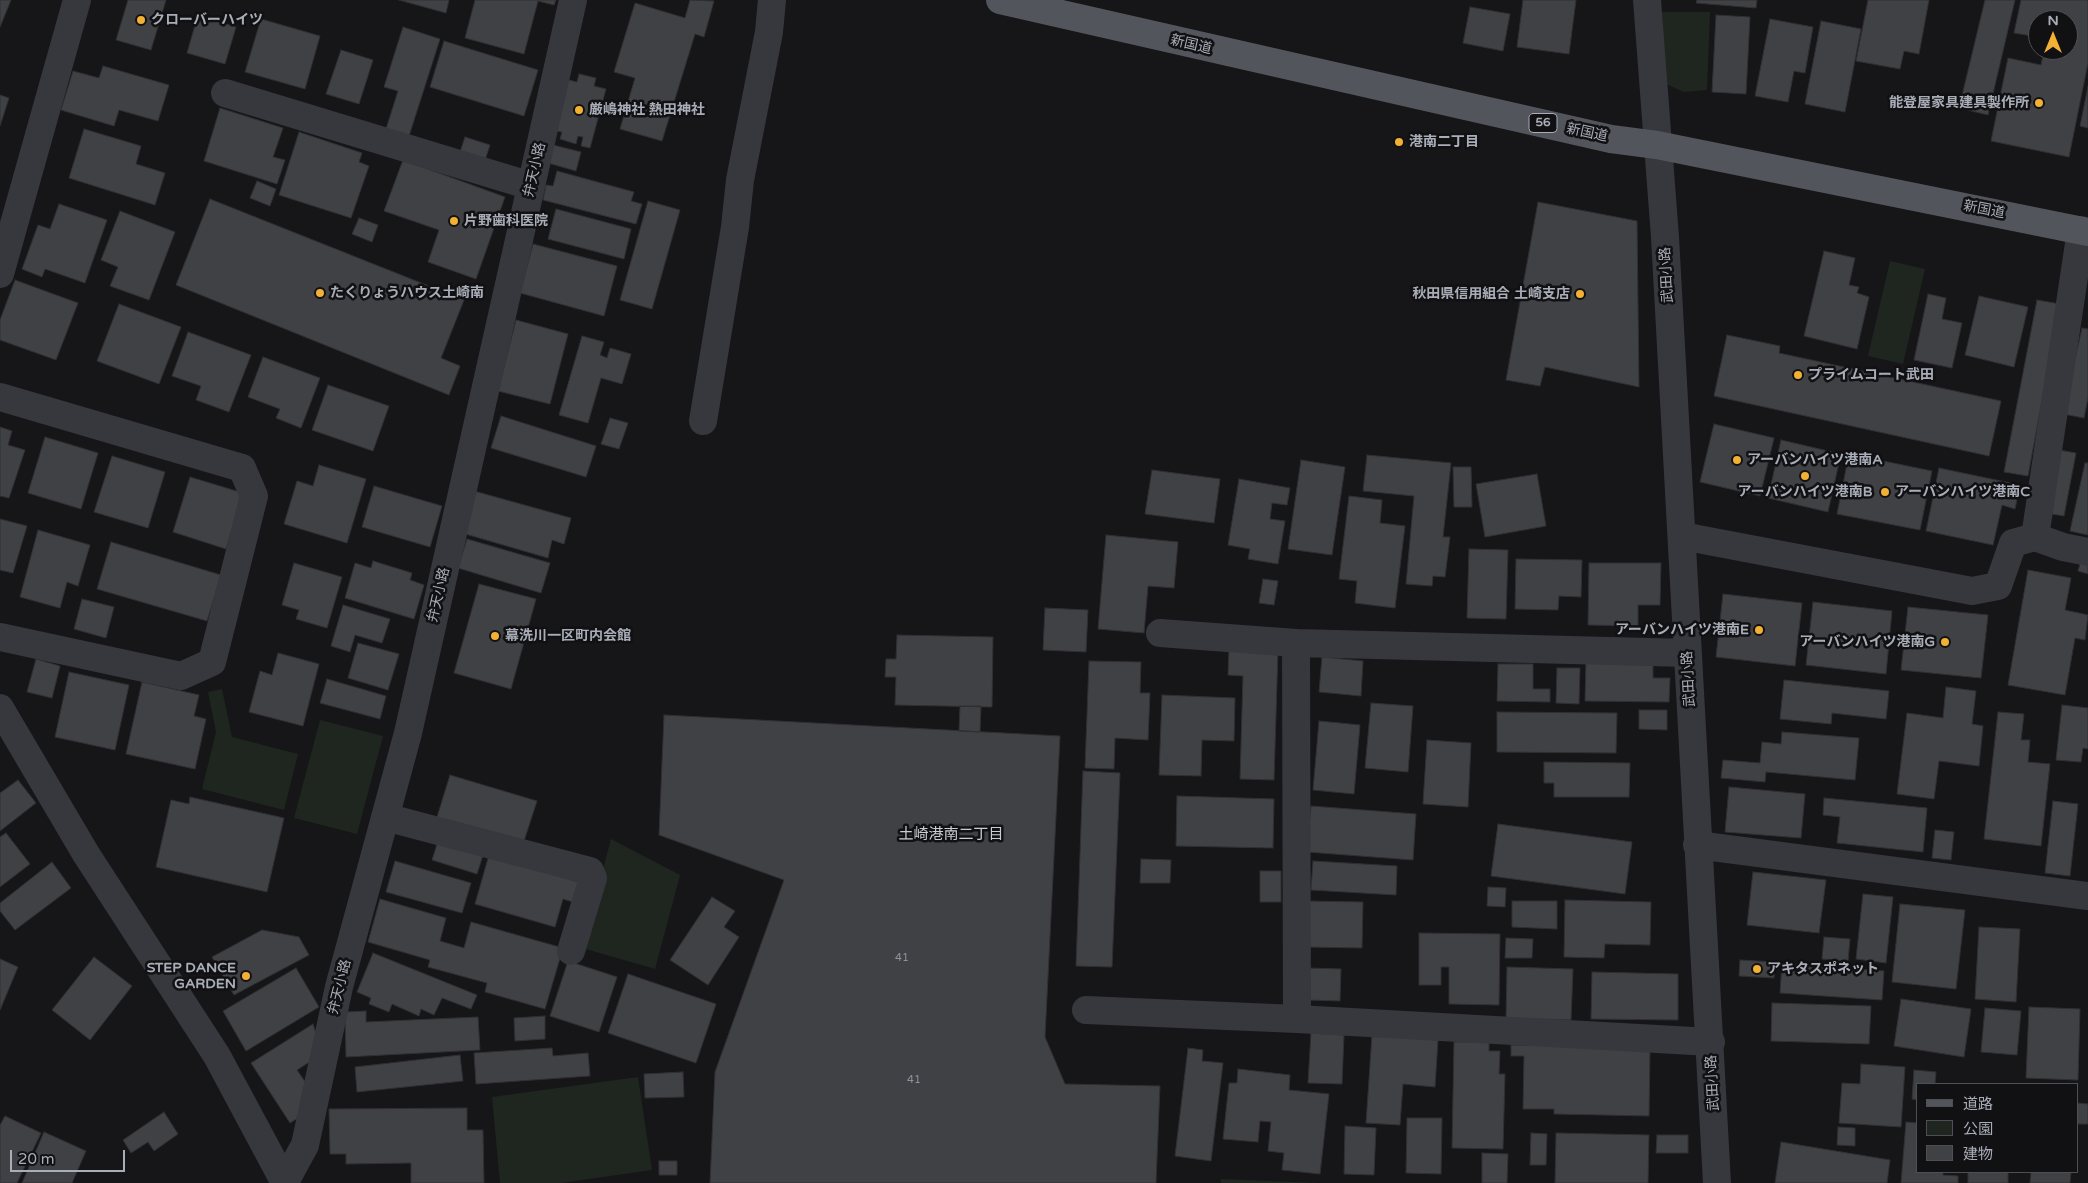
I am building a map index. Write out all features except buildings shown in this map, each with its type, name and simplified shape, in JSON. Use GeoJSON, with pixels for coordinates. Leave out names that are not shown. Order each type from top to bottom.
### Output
{"type":"FeatureCollection","features":[{"type":"Feature","properties":{"kind":"main road","name":"新国道"},"geometry":{"type":"LineString","coordinates":[[1000,0],[1592,134],[1657,145],[2084,231]]}},
{"type":"Feature","properties":{"kind":"street"},"geometry":{"type":"LineString","coordinates":[[0,274],[77,0]]}},
{"type":"Feature","properties":{"kind":"street","name":"弁天小路"},"geometry":{"type":"LineString","coordinates":[[285,1183],[305,1145],[339,987],[411,724],[573,0]]}},
{"type":"Feature","properties":{"kind":"street"},"geometry":{"type":"LineString","coordinates":[[703,421],[733,237],[740,180],[770,32],[772,0]]}},
{"type":"Feature","properties":{"kind":"street","name":"武田小路"},"geometry":{"type":"LineString","coordinates":[[1647,0],[1665,237],[1697,844],[1711,1042],[1717,1183]]}},
{"type":"Feature","properties":{"kind":"street"},"geometry":{"type":"LineString","coordinates":[[225,93],[531,186]]}},
{"type":"Feature","properties":{"kind":"street"},"geometry":{"type":"LineString","coordinates":[[2035,537],[2084,231]]}},
{"type":"Feature","properties":{"kind":"street"},"geometry":{"type":"LineString","coordinates":[[0,397],[242,468],[254,496],[212,662],[182,676],[0,637]]}},
{"type":"Feature","properties":{"kind":"street"},"geometry":{"type":"LineString","coordinates":[[1682,536],[1972,591],[1998,586],[2013,543],[2035,537],[2063,547],[2088,552]]}},
{"type":"Feature","properties":{"kind":"street"},"geometry":{"type":"LineString","coordinates":[[1160,633],[1296,644],[1688,653]]}},
{"type":"Feature","properties":{"kind":"street"},"geometry":{"type":"LineString","coordinates":[[1296,644],[1297,1019]]}},
{"type":"Feature","properties":{"kind":"street"},"geometry":{"type":"LineString","coordinates":[[0,708],[86,854],[217,1056],[285,1183]]}},
{"type":"Feature","properties":{"kind":"street"},"geometry":{"type":"LineString","coordinates":[[385,817],[590,871],[593,878],[572,952]]}},
{"type":"Feature","properties":{"kind":"street"},"geometry":{"type":"LineString","coordinates":[[1697,844],[2088,896]]}},
{"type":"Feature","properties":{"kind":"street"},"geometry":{"type":"LineString","coordinates":[[1086,1010],[1297,1019],[1711,1042]]}},
{"type":"Feature","properties":{"kind":"green space"},"geometry":{"type":"Polygon","coordinates":[[[1662,12],[1710,12],[1707,90],[1684,92],[1664,83],[1662,12]]]}},
{"type":"Feature","properties":{"kind":"green space"},"geometry":{"type":"Polygon","coordinates":[[[1890,261],[1925,269],[1903,364],[1868,356],[1890,261]]]}},
{"type":"Feature","properties":{"kind":"green space"},"geometry":{"type":"Polygon","coordinates":[[[222,689],[232,737],[298,754],[284,810],[202,789],[216,732],[208,692],[222,689]]]}},
{"type":"Feature","properties":{"kind":"green space"},"geometry":{"type":"Polygon","coordinates":[[[320,720],[383,736],[357,834],[294,818],[320,720]]]}},
{"type":"Feature","properties":{"kind":"green space"},"geometry":{"type":"Polygon","coordinates":[[[611,839],[680,875],[655,969],[582,948],[611,839]]]}},
{"type":"Feature","properties":{"kind":"green space"},"geometry":{"type":"Polygon","coordinates":[[[638,1077],[652,1170],[561,1183],[500,1183],[492,1097],[638,1077]]]}},
{"type":"Feature","properties":{"kind":"green space"},"geometry":{"type":"Polygon","coordinates":[[[1221,1179],[1319,1183],[1221,1183],[1221,1179]]]}},
{"type":"Feature","properties":{"kind":"place","name":"クローバーハイツ"},"geometry":{"type":"Point","coordinates":[141,20]}},
{"type":"Feature","properties":{"kind":"place","name":"能登屋家具建具製作所"},"geometry":{"type":"Point","coordinates":[2039,103]}},
{"type":"Feature","properties":{"kind":"place","name":"厳嶋神社 熱田神社"},"geometry":{"type":"Point","coordinates":[579,110]}},
{"type":"Feature","properties":{"kind":"place","name":"港南二丁目"},"geometry":{"type":"Point","coordinates":[1399,142]}},
{"type":"Feature","properties":{"kind":"place","name":"片野歯科医院"},"geometry":{"type":"Point","coordinates":[454,221]}},
{"type":"Feature","properties":{"kind":"place","name":"たくりょうハウス土崎南"},"geometry":{"type":"Point","coordinates":[320,293]}},
{"type":"Feature","properties":{"kind":"place","name":"秋田県信用組合 土崎支店"},"geometry":{"type":"Point","coordinates":[1580,294]}},
{"type":"Feature","properties":{"kind":"place","name":"プライムコート武田"},"geometry":{"type":"Point","coordinates":[1798,375]}},
{"type":"Feature","properties":{"kind":"place","name":"アーバンハイツ港南A"},"geometry":{"type":"Point","coordinates":[1737,460]}},
{"type":"Feature","properties":{"kind":"place","name":"アーバンハイツ港南B"},"geometry":{"type":"Point","coordinates":[1805,476]}},
{"type":"Feature","properties":{"kind":"place","name":"アーバンハイツ港南C"},"geometry":{"type":"Point","coordinates":[1885,492]}},
{"type":"Feature","properties":{"kind":"place","name":"アーバンハイツ港南E"},"geometry":{"type":"Point","coordinates":[1759,630]}},
{"type":"Feature","properties":{"kind":"place","name":"幕洗川一区町内会館"},"geometry":{"type":"Point","coordinates":[495,636]}},
{"type":"Feature","properties":{"kind":"place","name":"アーバンハイツ港南G"},"geometry":{"type":"Point","coordinates":[1945,642]}},
{"type":"Feature","properties":{"kind":"place","name":"アキタスポネット"},"geometry":{"type":"Point","coordinates":[1757,969]}},
{"type":"Feature","properties":{"kind":"place","name":"STEP DANCE GARDEN"},"geometry":{"type":"Point","coordinates":[246,976]}},
{"type":"Feature","properties":{"kind":"district","name":"土崎港南二丁目"},"geometry":{"type":"Point","coordinates":[951,835]}}]}
